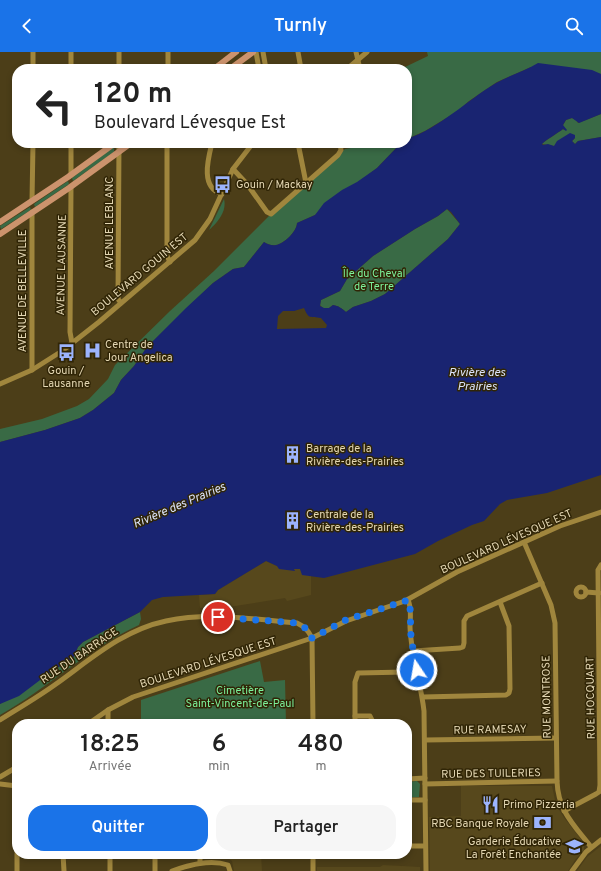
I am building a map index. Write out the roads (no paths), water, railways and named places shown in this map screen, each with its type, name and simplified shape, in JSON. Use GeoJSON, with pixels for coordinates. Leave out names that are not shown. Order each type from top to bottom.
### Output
{"type":"FeatureCollection","features":[{"type":"Feature","properties":{"kind":"main road"},"geometry":{"type":"LineString","coordinates":[[220,64],[236,52]]}},
{"type":"Feature","properties":{"kind":"main road"},"geometry":{"type":"LineString","coordinates":[[237,64],[254,52]]}},
{"type":"Feature","properties":{"kind":"main road"},"geometry":{"type":"LineString","coordinates":[[0,222],[71,175],[107,148]]}},
{"type":"Feature","properties":{"kind":"main road"},"geometry":{"type":"LineString","coordinates":[[0,234],[71,187],[124,148]]}},
{"type":"Feature","properties":{"kind":"street"},"geometry":{"type":"LineString","coordinates":[[33,52],[33,64]]}},
{"type":"Feature","properties":{"kind":"street"},"geometry":{"type":"LineString","coordinates":[[71,52],[71,64]]}},
{"type":"Feature","properties":{"kind":"street"},"geometry":{"type":"LineString","coordinates":[[119,52],[119,64]]}},
{"type":"Feature","properties":{"kind":"street"},"geometry":{"type":"LineString","coordinates":[[168,52],[168,64]]}},
{"type":"Feature","properties":{"kind":"street"},"geometry":{"type":"LineString","coordinates":[[254,52],[258,64]]}},
{"type":"Feature","properties":{"kind":"street"},"geometry":{"type":"LineString","coordinates":[[263,52],[265,64]]}},
{"type":"Feature","properties":{"kind":"street"},"geometry":{"type":"LineString","coordinates":[[298,52],[300,64]]}},
{"type":"Feature","properties":{"kind":"street"},"geometry":{"type":"LineString","coordinates":[[356,52],[359,64]]}},
{"type":"Feature","properties":{"kind":"street"},"geometry":{"type":"LineString","coordinates":[[353,64],[367,52]]}},
{"type":"Feature","properties":{"kind":"street"},"geometry":{"type":"LineString","coordinates":[[32,201],[33,148]]}},
{"type":"Feature","properties":{"kind":"street"},"geometry":{"type":"LineString","coordinates":[[71,148],[71,175]]}},
{"type":"Feature","properties":{"kind":"street","name":"AVENUE LEBLANC"},"geometry":{"type":"LineString","coordinates":[[119,148],[118,299],[121,303]]}},
{"type":"Feature","properties":{"kind":"street"},"geometry":{"type":"LineString","coordinates":[[167,148],[167,256],[170,262]]}},
{"type":"Feature","properties":{"kind":"street"},"geometry":{"type":"LineString","coordinates":[[211,148],[207,172],[211,188],[222,194]]}},
{"type":"Feature","properties":{"kind":"street","name":"BOULEVARD GOUIN EST"},"geometry":{"type":"LineString","coordinates":[[0,384],[32,370],[51,359],[121,303],[195,240],[210,219],[233,169],[249,148]]}},
{"type":"Feature","properties":{"kind":"street"},"geometry":{"type":"LineString","coordinates":[[299,148],[306,183]]}},
{"type":"Feature","properties":{"kind":"street"},"geometry":{"type":"LineString","coordinates":[[233,169],[247,184],[267,212],[271,214],[340,153],[341,148]]}},
{"type":"Feature","properties":{"kind":"street","name":"AVENUE LAUSANNE"},"geometry":{"type":"LineString","coordinates":[[71,187],[70,332],[72,343]]}},
{"type":"Feature","properties":{"kind":"street","name":"AVENUE DE BELLEVILLE"},"geometry":{"type":"LineString","coordinates":[[32,212],[32,370]]}},
{"type":"Feature","properties":{"kind":"street","name":"BOULEVARD LÉVESQUE EST"},"geometry":{"type":"LineString","coordinates":[[95,719],[108,710],[133,697],[312,638],[346,620],[408,600],[457,572],[560,526],[601,512]]}},
{"type":"Feature","properties":{"kind":"street","name":"RUE MONTROSE"},"geometry":{"type":"LineString","coordinates":[[524,542],[551,605],[554,623],[558,797],[564,811],[591,847]]}},
{"type":"Feature","properties":{"kind":"street","name":"RUE HOCQUART"},"geometry":{"type":"LineString","coordinates":[[564,811],[599,792],[598,570],[601,565]]}},
{"type":"Feature","properties":{"kind":"street"},"geometry":{"type":"LineString","coordinates":[[412,650],[463,647],[464,621],[467,616],[542,583]]}},
{"type":"Feature","properties":{"kind":"street"},"geometry":{"type":"LineString","coordinates":[[586,592],[599,593]]}},
{"type":"Feature","properties":{"kind":"street"},"geometry":{"type":"LineString","coordinates":[[408,600],[410,605],[412,650],[423,697],[425,740],[426,871]]}},
{"type":"Feature","properties":{"kind":"street"},"geometry":{"type":"LineString","coordinates":[[423,697],[506,695],[509,693],[509,626],[500,602]]}},
{"type":"Feature","properties":{"kind":"street","name":"RUE DU BARRAGE"},"geometry":{"type":"LineString","coordinates":[[0,720],[55,685],[106,647],[131,633],[165,621],[183,618],[233,617],[296,623],[304,626],[312,638]]}},
{"type":"Feature","properties":{"kind":"street"},"geometry":{"type":"LineString","coordinates":[[312,638],[312,719]]}},
{"type":"Feature","properties":{"kind":"street"},"geometry":{"type":"LineString","coordinates":[[372,719],[370,716],[355,716],[355,682],[358,673],[406,672],[417,670]]}},
{"type":"Feature","properties":{"kind":"street"},"geometry":{"type":"LineString","coordinates":[[108,710],[108,719]]}},
{"type":"Feature","properties":{"kind":"street","name":"RUE RAMESAY"},"geometry":{"type":"LineString","coordinates":[[425,740],[556,738]]}},
{"type":"Feature","properties":{"kind":"street"},"geometry":{"type":"LineString","coordinates":[[0,777],[12,770]]}},
{"type":"Feature","properties":{"kind":"street","name":"RUE DES TUILERIES"},"geometry":{"type":"LineString","coordinates":[[412,780],[425,781],[557,782]]}},
{"type":"Feature","properties":{"kind":"street"},"geometry":{"type":"LineString","coordinates":[[0,784],[12,786]]}},
{"type":"Feature","properties":{"kind":"street"},"geometry":{"type":"LineString","coordinates":[[412,800],[425,800]]}},
{"type":"Feature","properties":{"kind":"street"},"geometry":{"type":"LineString","coordinates":[[572,871],[579,859],[591,847],[601,840]]}},
{"type":"Feature","properties":{"kind":"street"},"geometry":{"type":"LineString","coordinates":[[412,846],[425,846]]}},
{"type":"Feature","properties":{"kind":"street"},"geometry":{"type":"LineString","coordinates":[[17,859],[17,871]]}},
{"type":"Feature","properties":{"kind":"street"},"geometry":{"type":"LineString","coordinates":[[64,859],[64,871]]}},
{"type":"Feature","properties":{"kind":"street"},"geometry":{"type":"LineString","coordinates":[[110,859],[110,871]]}},
{"type":"Feature","properties":{"kind":"street"},"geometry":{"type":"LineString","coordinates":[[155,859],[155,871]]}},
{"type":"Feature","properties":{"kind":"street"},"geometry":{"type":"LineString","coordinates":[[313,859],[313,871]]}},
{"type":"Feature","properties":{"kind":"street"},"geometry":{"type":"LineString","coordinates":[[172,871],[200,863],[223,863],[228,865],[230,871]]}},
{"type":"Feature","properties":{"kind":"water","name":"Rivière des Prairies"},"geometry":{"type":"Polygon","coordinates":[[[538,63],[592,70],[601,74],[601,114],[579,123],[572,118],[566,120],[563,125],[567,130],[566,131],[563,129],[542,144],[554,146],[557,141],[570,133],[575,135],[575,138],[572,141],[575,144],[578,141],[601,137],[601,475],[547,493],[507,500],[500,504],[484,521],[438,541],[415,554],[324,578],[302,575],[300,569],[294,569],[295,571],[279,569],[277,566],[266,561],[218,590],[215,594],[163,597],[152,600],[140,612],[83,642],[78,647],[73,658],[52,671],[19,696],[0,704],[0,442],[45,430],[80,418],[93,410],[114,393],[121,380],[134,366],[147,347],[186,308],[213,283],[233,269],[244,267],[264,242],[276,245],[286,240],[295,230],[297,223],[315,215],[324,203],[377,168],[396,148],[412,148],[412,137],[431,128],[485,90],[538,63]],[[447,209],[373,256],[347,279],[340,291],[321,300],[320,306],[329,308],[335,305],[346,312],[353,307],[371,301],[385,294],[448,239],[460,224],[447,209]],[[304,308],[294,311],[283,311],[278,316],[277,329],[326,328],[327,325],[321,318],[312,317],[307,314],[304,308]]]}},
{"type":"Feature","properties":{"kind":"place","name":"Gouin / Mackay"},"geometry":{"type":"Point","coordinates":[223,184]}},
{"type":"Feature","properties":{"kind":"place","name":"Centre de Jour Angelica"},"geometry":{"type":"Point","coordinates":[92,350]}},
{"type":"Feature","properties":{"kind":"place","name":"Gouin / Lausanne"},"geometry":{"type":"Point","coordinates":[66,352]}},
{"type":"Feature","properties":{"kind":"place","name":"Barrage de la Rivière-des-Prairies"},"geometry":{"type":"Point","coordinates":[293,454]}},
{"type":"Feature","properties":{"kind":"place","name":"Centrale de la Rivière-des-Prairies"},"geometry":{"type":"Point","coordinates":[293,520]}},
{"type":"Feature","properties":{"kind":"place","name":"Primo Pizzeria"},"geometry":{"type":"Point","coordinates":[490,804]}},
{"type":"Feature","properties":{"kind":"place","name":"RBC Banque Royale"},"geometry":{"type":"Point","coordinates":[542,823]}},
{"type":"Feature","properties":{"kind":"place","name":"Garderie Éducative La Forêt Enchantée"},"geometry":{"type":"Point","coordinates":[574,847]}},
{"type":"Feature","properties":{"kind":"park label","name":"Île du Cheval de Terre"},"geometry":{"type":"Point","coordinates":[374,279]}},
{"type":"Feature","properties":{"kind":"park label","name":"Cimetière Saint-Vincent-de-Paul"},"geometry":{"type":"Point","coordinates":[240,696]}}]}
